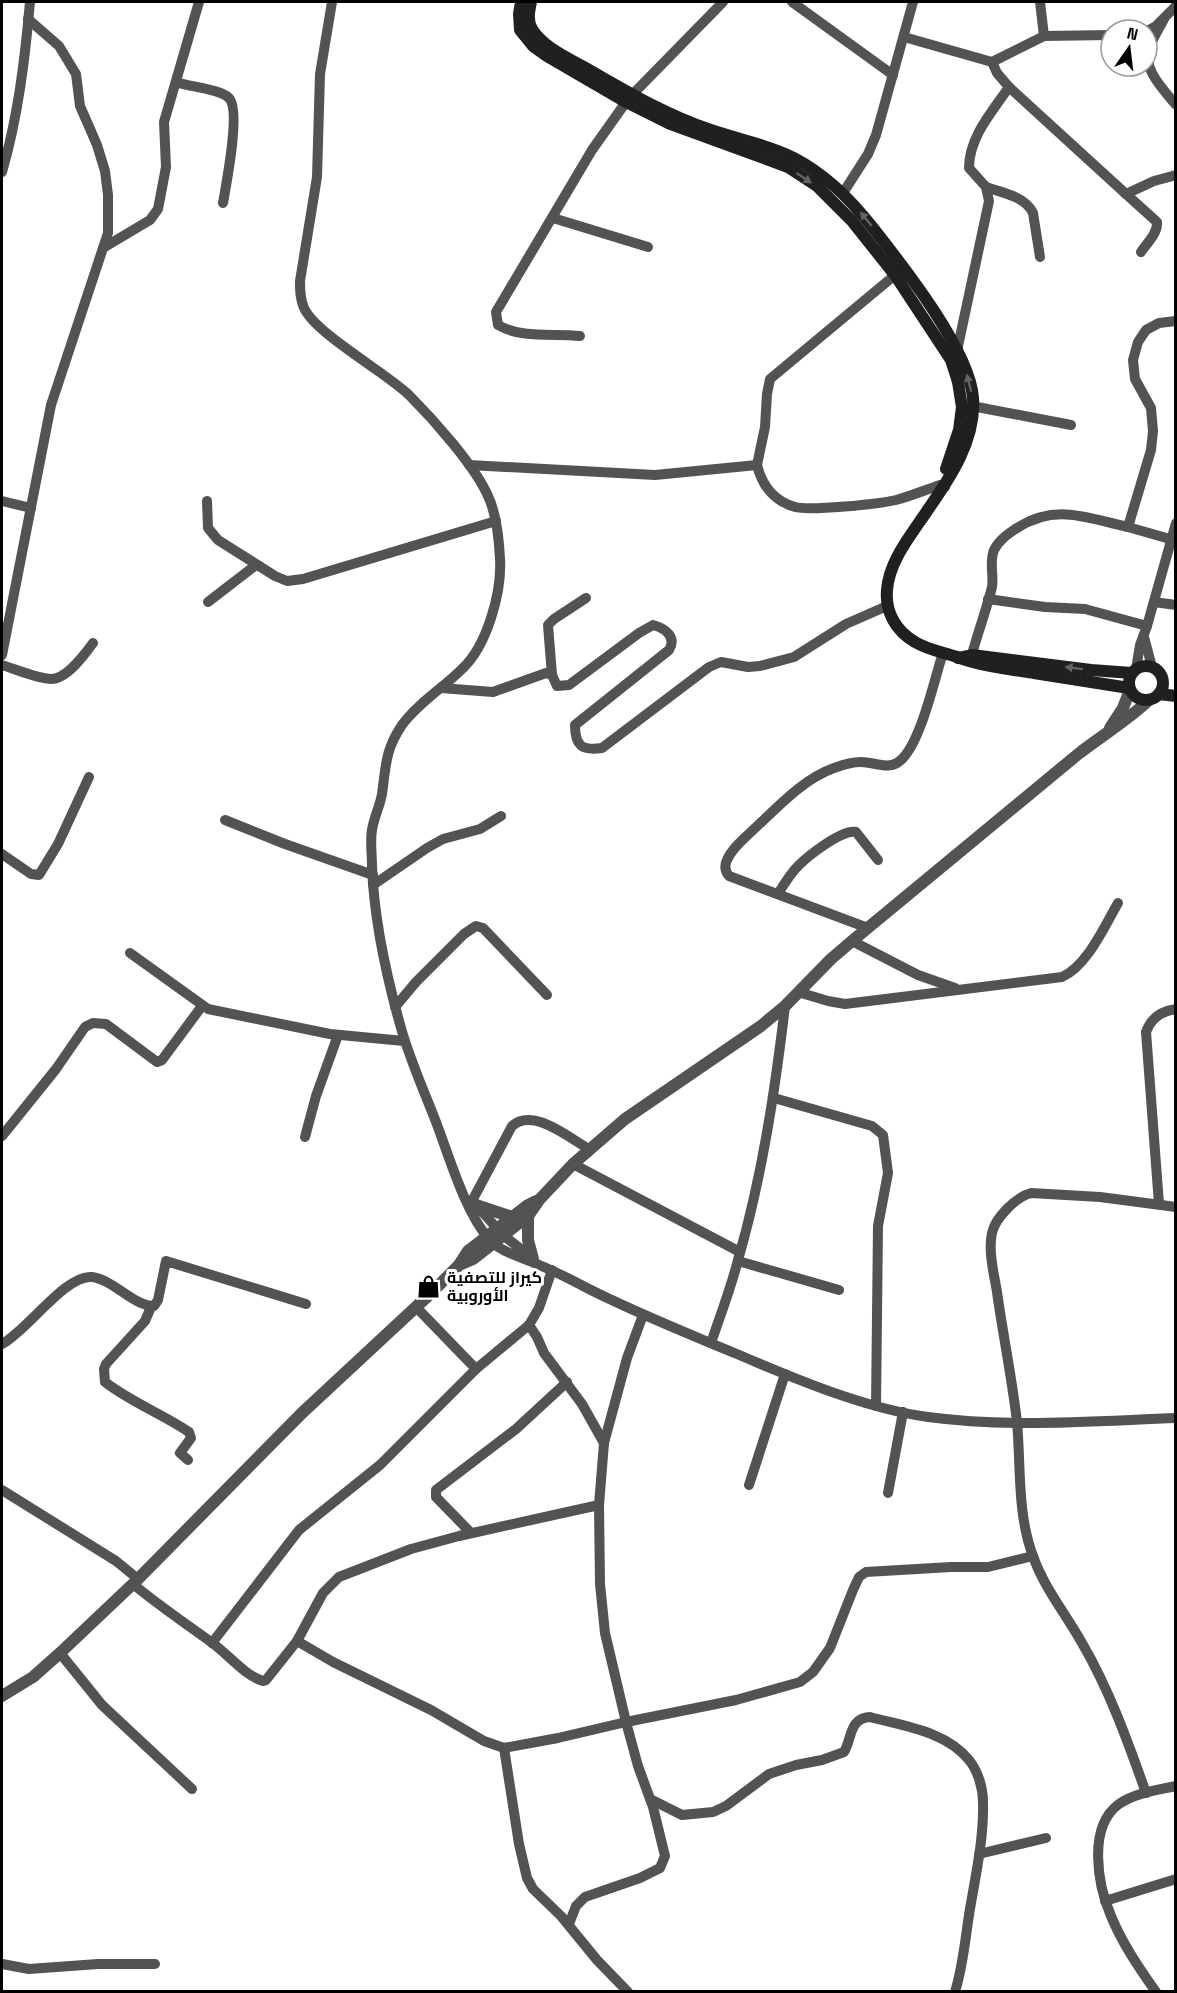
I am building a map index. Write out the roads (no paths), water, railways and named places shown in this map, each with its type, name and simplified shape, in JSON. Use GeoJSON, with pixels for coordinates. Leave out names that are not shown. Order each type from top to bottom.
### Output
{"type":"FeatureCollection","features":[{"type":"Feature","properties":{"kind":"main road"},"geometry":{"type":"LineString","coordinates":[[521,2],[520,30],[532,46],[674,125],[806,165],[843,193],[900,263],[957,351],[969,378],[973,397],[968,432],[963,450],[895,561],[888,579],[887,606],[892,618],[904,633],[913,642],[926,648],[967,659],[1130,689]]}},
{"type":"Feature","properties":{"kind":"main road"},"geometry":{"type":"LineString","coordinates":[[531,2],[532,29],[542,40],[629,99]]}},
{"type":"Feature","properties":{"kind":"main road"},"geometry":{"type":"LineString","coordinates":[[783,159],[852,221],[895,275],[951,360],[962,406],[959,430],[941,489]]}},
{"type":"Feature","properties":{"kind":"main road"},"geometry":{"type":"LineString","coordinates":[[967,659],[1134,671],[1145,666],[1176,676]]}},
{"type":"Feature","properties":{"kind":"main road"},"geometry":{"type":"LineString","coordinates":[[1154,697],[1163,682],[1156,670]]}},
{"type":"Feature","properties":{"kind":"main road"},"geometry":{"type":"LineString","coordinates":[[1134,671],[1129,679],[1130,689],[1138,698],[1176,696]]}},
{"type":"Feature","properties":{"kind":"street"},"geometry":{"type":"LineString","coordinates":[[2,172],[6,139],[18,98],[30,2]]}},
{"type":"Feature","properties":{"kind":"street"},"geometry":{"type":"LineString","coordinates":[[103,249],[150,220],[158,209],[166,167],[164,122],[199,2]]}},
{"type":"Feature","properties":{"kind":"street"},"geometry":{"type":"LineString","coordinates":[[332,2],[320,74],[317,177],[300,281],[300,292],[305,310],[324,330],[409,395],[469,465],[489,498],[496,521],[500,562],[499,581],[491,617],[468,663],[404,722],[387,754],[382,792],[372,830],[373,880],[381,946],[388,986],[404,1041],[489,1240],[513,1254],[536,1261]]}},
{"type":"Feature","properties":{"kind":"street"},"geometry":{"type":"LineString","coordinates":[[580,336],[514,332],[498,325],[496,312],[592,150],[629,99],[723,2]]}},
{"type":"Feature","properties":{"kind":"street"},"geometry":{"type":"LineString","coordinates":[[792,2],[893,75]]}},
{"type":"Feature","properties":{"kind":"street"},"geometry":{"type":"LineString","coordinates":[[843,193],[868,154],[876,135],[913,2]]}},
{"type":"Feature","properties":{"kind":"street"},"geometry":{"type":"LineString","coordinates":[[1040,2],[1044,36]]}},
{"type":"Feature","properties":{"kind":"street"},"geometry":{"type":"LineString","coordinates":[[1159,23],[1176,6]]}},
{"type":"Feature","properties":{"kind":"street"},"geometry":{"type":"LineString","coordinates":[[2,655],[51,405],[108,232],[108,195],[105,171],[97,145],[80,106],[76,74],[59,46],[28,19]]}},
{"type":"Feature","properties":{"kind":"street"},"geometry":{"type":"LineString","coordinates":[[1164,19],[1149,48],[1148,58],[1150,68],[1160,85],[1176,105]]}},
{"type":"Feature","properties":{"kind":"street"},"geometry":{"type":"LineString","coordinates":[[904,37],[992,62],[1044,36],[1099,35]]}},
{"type":"Feature","properties":{"kind":"street"},"geometry":{"type":"LineString","coordinates":[[992,62],[997,73],[1009,87],[1157,222],[1154,233],[1141,252]]}},
{"type":"Feature","properties":{"kind":"street"},"geometry":{"type":"LineString","coordinates":[[176,82],[224,95],[233,104],[234,123],[223,203]]}},
{"type":"Feature","properties":{"kind":"street"},"geometry":{"type":"LineString","coordinates":[[1009,87],[981,127],[970,150],[969,168],[986,187],[1020,199],[1030,206],[1040,257]]}},
{"type":"Feature","properties":{"kind":"street"},"geometry":{"type":"LineString","coordinates":[[1126,194],[1154,181],[1176,175]]}},
{"type":"Feature","properties":{"kind":"street"},"geometry":{"type":"LineString","coordinates":[[957,351],[989,201],[986,187]]}},
{"type":"Feature","properties":{"kind":"street"},"geometry":{"type":"LineString","coordinates":[[553,218],[648,247]]}},
{"type":"Feature","properties":{"kind":"street"},"geometry":{"type":"LineString","coordinates":[[895,275],[770,379],[766,394],[765,427],[757,465],[763,483],[769,491],[785,503],[799,507],[895,501],[941,489]]}},
{"type":"Feature","properties":{"kind":"street"},"geometry":{"type":"LineString","coordinates":[[1128,527],[1151,450],[1153,431],[1151,408],[1135,379],[1133,360],[1138,342],[1146,330],[1159,323],[1176,321]]}},
{"type":"Feature","properties":{"kind":"street"},"geometry":{"type":"LineString","coordinates":[[972,406],[1071,425]]}},
{"type":"Feature","properties":{"kind":"street"},"geometry":{"type":"LineString","coordinates":[[469,465],[655,475],[757,465]]}},
{"type":"Feature","properties":{"kind":"street"},"geometry":{"type":"LineString","coordinates":[[2,501],[31,508]]}},
{"type":"Feature","properties":{"kind":"street"},"geometry":{"type":"LineString","coordinates":[[207,501],[209,532],[256,565],[287,581],[295,581],[496,521]]}},
{"type":"Feature","properties":{"kind":"street"},"geometry":{"type":"LineString","coordinates":[[967,659],[988,599],[993,579],[992,563],[995,548],[1003,538],[1026,522],[1036,517],[1058,513],[1128,527],[1170,539]]}},
{"type":"Feature","properties":{"kind":"street"},"geometry":{"type":"LineString","coordinates":[[1134,671],[1176,523]]}},
{"type":"Feature","properties":{"kind":"street"},"geometry":{"type":"LineString","coordinates":[[208,602],[256,565]]}},
{"type":"Feature","properties":{"kind":"street"},"geometry":{"type":"LineString","coordinates":[[586,598],[554,619],[548,626],[552,675],[557,686],[569,685],[647,628],[660,627],[670,634],[672,645],[669,650],[575,725],[576,740],[582,747],[590,750],[602,748],[709,667],[721,662],[748,667],[760,666],[794,657],[846,624],[887,606]]}},
{"type":"Feature","properties":{"kind":"street"},"geometry":{"type":"LineString","coordinates":[[988,599],[1045,607],[1085,609],[1146,631]]}},
{"type":"Feature","properties":{"kind":"street"},"geometry":{"type":"LineString","coordinates":[[1154,602],[1176,605]]}},
{"type":"Feature","properties":{"kind":"street"},"geometry":{"type":"LineString","coordinates":[[1146,631],[1156,670]]}},
{"type":"Feature","properties":{"kind":"street"},"geometry":{"type":"LineString","coordinates":[[2,664],[46,678],[56,678],[75,665],[93,643]]}},
{"type":"Feature","properties":{"kind":"street"},"geometry":{"type":"LineString","coordinates":[[868,928],[729,876],[725,872],[728,858],[737,846],[789,797],[824,772],[848,764],[861,762],[886,766],[900,760],[906,754],[920,727],[943,653]]}},
{"type":"Feature","properties":{"kind":"street"},"geometry":{"type":"LineString","coordinates":[[441,688],[493,692],[507,689],[540,674],[552,675]]}},
{"type":"Feature","properties":{"kind":"street"},"geometry":{"type":"LineString","coordinates":[[1107,731],[1123,708],[1130,689]]}},
{"type":"Feature","properties":{"kind":"street"},"geometry":{"type":"LineString","coordinates":[[2,1696],[33,1677],[60,1653],[302,1413],[459,1265],[468,1262],[500,1232],[528,1216],[539,1200],[589,1149],[625,1119],[737,1044],[785,1006],[852,941],[1107,731],[1118,726],[1154,697]]}},
{"type":"Feature","properties":{"kind":"street"},"geometry":{"type":"LineString","coordinates":[[2,854],[31,874],[39,875],[58,844],[89,777]]}},
{"type":"Feature","properties":{"kind":"street"},"geometry":{"type":"LineString","coordinates":[[373,880],[444,839],[480,829],[501,816]]}},
{"type":"Feature","properties":{"kind":"street"},"geometry":{"type":"LineString","coordinates":[[225,820],[373,880]]}},
{"type":"Feature","properties":{"kind":"street"},"geometry":{"type":"LineString","coordinates":[[778,894],[790,875],[807,857],[848,832],[856,832],[878,860]]}},
{"type":"Feature","properties":{"kind":"street"},"geometry":{"type":"LineString","coordinates":[[798,992],[828,1002],[845,1004],[1052,979],[1072,972],[1081,963],[1118,903]]}},
{"type":"Feature","properties":{"kind":"street"},"geometry":{"type":"LineString","coordinates":[[395,1007],[464,933],[476,926],[483,928],[547,995]]}},
{"type":"Feature","properties":{"kind":"street"},"geometry":{"type":"LineString","coordinates":[[852,941],[918,975],[959,990]]}},
{"type":"Feature","properties":{"kind":"street"},"geometry":{"type":"LineString","coordinates":[[130,953],[202,1006],[213,1011],[338,1035],[404,1041]]}},
{"type":"Feature","properties":{"kind":"street"},"geometry":{"type":"LineString","coordinates":[[2,1136],[56,1069],[85,1027],[93,1023],[106,1024],[157,1062],[162,1060],[202,1006]]}},
{"type":"Feature","properties":{"kind":"street"},"geometry":{"type":"LineString","coordinates":[[711,1343],[739,1257],[774,1098],[785,1006]]}},
{"type":"Feature","properties":{"kind":"street"},"geometry":{"type":"LineString","coordinates":[[1159,1204],[1146,1032],[1161,1012],[1176,1009]]}},
{"type":"Feature","properties":{"kind":"street"},"geometry":{"type":"LineString","coordinates":[[305,1137],[316,1096],[338,1035]]}},
{"type":"Feature","properties":{"kind":"street"},"geometry":{"type":"LineString","coordinates":[[774,1098],[851,1119],[882,1132],[888,1173],[878,1226],[876,1406]]}},
{"type":"Feature","properties":{"kind":"street"},"geometry":{"type":"LineString","coordinates":[[471,1200],[512,1126],[517,1121],[524,1119],[540,1121],[589,1149]]}},
{"type":"Feature","properties":{"kind":"street"},"geometry":{"type":"LineString","coordinates":[[573,1164],[739,1257],[839,1290]]}},
{"type":"Feature","properties":{"kind":"street"},"geometry":{"type":"LineString","coordinates":[[1146,1793],[1125,1735],[1088,1654],[1048,1588],[1033,1557],[1024,1519],[1017,1423],[994,1273],[991,1235],[995,1224],[1012,1204],[1022,1195],[1031,1193],[1100,1197],[1176,1207]]}},
{"type":"Feature","properties":{"kind":"street"},"geometry":{"type":"LineString","coordinates":[[471,1200],[512,1217]]}},
{"type":"Feature","properties":{"kind":"street"},"geometry":{"type":"LineString","coordinates":[[471,1200],[500,1232],[536,1261],[552,1270],[643,1315],[785,1374],[876,1406],[926,1417],[1017,1423],[1176,1418]]}},
{"type":"Feature","properties":{"kind":"street"},"geometry":{"type":"LineString","coordinates":[[500,1232],[512,1217],[528,1204],[539,1200]]}},
{"type":"Feature","properties":{"kind":"street"},"geometry":{"type":"LineString","coordinates":[[528,1216],[528,1240],[536,1261]]}},
{"type":"Feature","properties":{"kind":"street"},"geometry":{"type":"LineString","coordinates":[[188,1460],[180,1453],[190,1438],[189,1432],[117,1392],[105,1382],[106,1364],[145,1321],[151,1307],[156,1305],[165,1262],[169,1261],[306,1304]]}},
{"type":"Feature","properties":{"kind":"street"},"geometry":{"type":"LineString","coordinates":[[212,1643],[299,1530],[380,1465],[476,1370],[529,1325],[539,1308],[552,1270]]}},
{"type":"Feature","properties":{"kind":"street"},"geometry":{"type":"LineString","coordinates":[[2,1344],[18,1334],[67,1287],[85,1277],[102,1280],[151,1307]]}},
{"type":"Feature","properties":{"kind":"street"},"geometry":{"type":"LineString","coordinates":[[416,1307],[476,1370]]}},
{"type":"Feature","properties":{"kind":"street"},"geometry":{"type":"LineString","coordinates":[[569,1924],[576,1906],[585,1897],[640,1878],[660,1868],[665,1856],[626,1722],[605,1633],[600,1584],[598,1505],[604,1443],[623,1370],[643,1315]]}},
{"type":"Feature","properties":{"kind":"street"},"geometry":{"type":"LineString","coordinates":[[529,1325],[544,1353],[582,1404],[604,1443]]}},
{"type":"Feature","properties":{"kind":"street"},"geometry":{"type":"LineString","coordinates":[[749,1485],[785,1374]]}},
{"type":"Feature","properties":{"kind":"street"},"geometry":{"type":"LineString","coordinates":[[471,1533],[436,1497],[436,1490],[516,1429],[567,1382]]}},
{"type":"Feature","properties":{"kind":"street"},"geometry":{"type":"LineString","coordinates":[[888,1493],[903,1412]]}},
{"type":"Feature","properties":{"kind":"street"},"geometry":{"type":"LineString","coordinates":[[2,1490],[116,1561],[166,1611],[263,1681],[297,1641],[323,1593],[339,1577],[411,1549],[471,1533],[598,1505]]}},
{"type":"Feature","properties":{"kind":"street"},"geometry":{"type":"LineString","coordinates":[[297,1641],[333,1662],[431,1710],[484,1741],[504,1748],[736,1700],[800,1682],[813,1672],[830,1648],[859,1577],[866,1572],[988,1567],[1033,1557]]}},
{"type":"Feature","properties":{"kind":"street"},"geometry":{"type":"LineString","coordinates":[[60,1653],[102,1705],[192,1789]]}},
{"type":"Feature","properties":{"kind":"street"},"geometry":{"type":"LineString","coordinates":[[650,1799],[682,1815],[713,1812],[726,1806],[769,1774],[790,1766],[839,1755],[846,1748],[853,1725],[860,1719],[870,1717],[937,1737],[952,1745],[968,1759],[978,1778],[983,1802],[979,1854],[962,1971],[956,1992]]}},
{"type":"Feature","properties":{"kind":"street"},"geometry":{"type":"LineString","coordinates":[[504,1748],[527,1878],[533,1889],[569,1924],[597,1960],[628,1992]]}},
{"type":"Feature","properties":{"kind":"street"},"geometry":{"type":"LineString","coordinates":[[1155,1992],[1117,1931],[1105,1901],[1097,1850],[1104,1825],[1109,1814],[1117,1805],[1127,1799],[1176,1786]]}},
{"type":"Feature","properties":{"kind":"street"},"geometry":{"type":"LineString","coordinates":[[979,1854],[1046,1838]]}},
{"type":"Feature","properties":{"kind":"street"},"geometry":{"type":"LineString","coordinates":[[1105,1901],[1176,1879]]}},
{"type":"Feature","properties":{"kind":"street"},"geometry":{"type":"LineString","coordinates":[[2,1964],[29,1969],[98,1964],[155,1964]]}},
{"type":"Feature","properties":{"kind":"place","name":"كيراز للتصفية الأوروبية"},"geometry":{"type":"Point","coordinates":[429,1286]}}]}
